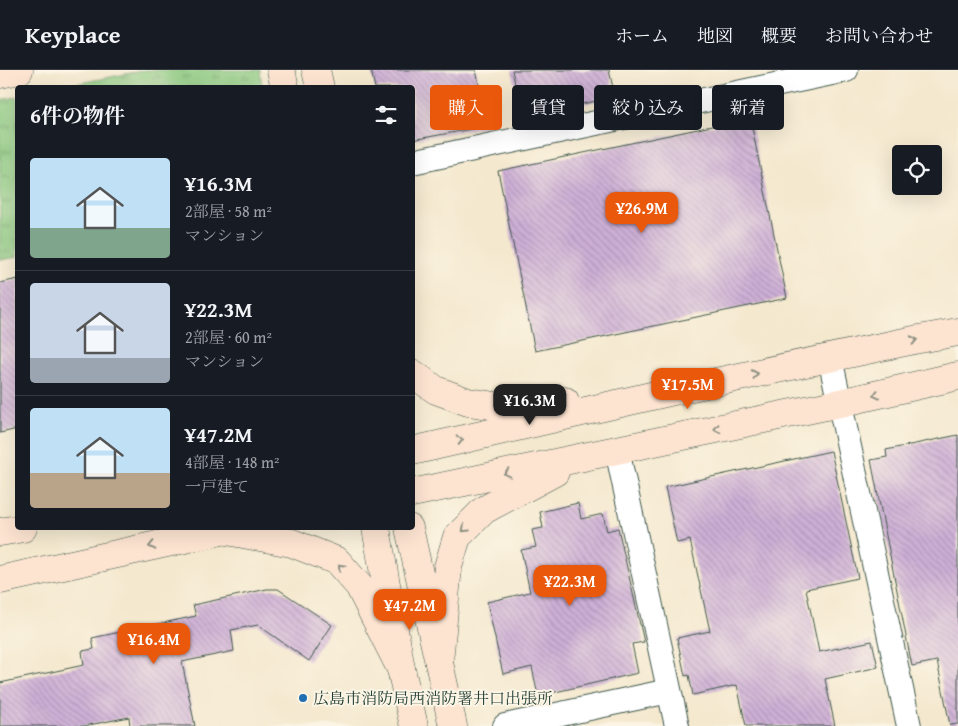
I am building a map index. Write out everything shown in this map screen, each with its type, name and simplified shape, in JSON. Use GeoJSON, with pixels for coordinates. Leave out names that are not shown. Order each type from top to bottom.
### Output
{"type":"FeatureCollection","features":[{"type":"Feature","properties":{"kind":"street"},"geometry":{"type":"LineString","coordinates":[[0,74],[19,70]]}},
{"type":"Feature","properties":{"kind":"street"},"geometry":{"type":"LineString","coordinates":[[281,70],[284,85]]}},
{"type":"Feature","properties":{"kind":"street"},"geometry":{"type":"LineString","coordinates":[[316,70],[319,85]]}},
{"type":"Feature","properties":{"kind":"street"},"geometry":{"type":"LineString","coordinates":[[415,161],[846,70]]}},
{"type":"Feature","properties":{"kind":"street"},"geometry":{"type":"LineString","coordinates":[[415,450],[674,391],[830,358],[956,335]]}},
{"type":"Feature","properties":{"kind":"street"},"geometry":{"type":"LineString","coordinates":[[830,358],[909,726]]}},
{"type":"Feature","properties":{"kind":"street"},"geometry":{"type":"LineString","coordinates":[[415,375],[436,390],[468,402],[504,407],[674,391]]}},
{"type":"Feature","properties":{"kind":"street"},"geometry":{"type":"LineString","coordinates":[[415,492],[840,403],[958,376]]}},
{"type":"Feature","properties":{"kind":"street"},"geometry":{"type":"LineString","coordinates":[[618,450],[677,726]]}},
{"type":"Feature","properties":{"kind":"street"},"geometry":{"type":"LineString","coordinates":[[438,662],[448,567],[457,536],[484,510],[580,458]]}},
{"type":"Feature","properties":{"kind":"street"},"geometry":{"type":"LineString","coordinates":[[0,532],[15,529]]}},
{"type":"Feature","properties":{"kind":"street"},"geometry":{"type":"LineString","coordinates":[[0,580],[217,530]]}},
{"type":"Feature","properties":{"kind":"street"},"geometry":{"type":"LineString","coordinates":[[235,530],[292,543],[337,561],[359,586],[401,669]]}},
{"type":"Feature","properties":{"kind":"street"},"geometry":{"type":"LineString","coordinates":[[376,530],[401,669],[414,726]]}},
{"type":"Feature","properties":{"kind":"street"},"geometry":{"type":"LineString","coordinates":[[409,530],[453,726]]}},
{"type":"Feature","properties":{"kind":"street"},"geometry":{"type":"LineString","coordinates":[[505,726],[670,691]]}},
{"type":"Feature","properties":{"kind":"green space"},"geometry":{"type":"Polygon","coordinates":[[[145,70],[260,70],[262,85],[71,85],[145,70]]]}},
{"type":"Feature","properties":{"kind":"green space"},"geometry":{"type":"Polygon","coordinates":[[[15,97],[15,257],[0,260],[0,100],[15,97]]]}},
{"type":"Feature","properties":{"kind":"building"},"geometry":{"type":"Polygon","coordinates":[[[371,70],[476,70],[479,85],[430,85],[430,130],[466,130],[415,139],[415,85],[374,85],[371,70]]]}},
{"type":"Feature","properties":{"kind":"building"},"geometry":{"type":"Polygon","coordinates":[[[512,70],[609,70],[612,85],[594,85],[594,102],[584,104],[584,85],[515,85],[512,70]]]}},
{"type":"Feature","properties":{"kind":"building"},"geometry":{"type":"Polygon","coordinates":[[[712,126],[712,130],[752,130],[787,298],[535,351],[498,171],[693,130],[702,130],[702,128],[712,126]]]}},
{"type":"Feature","properties":{"kind":"building"},"geometry":{"type":"Polygon","coordinates":[[[15,280],[15,430],[0,433],[0,283],[15,280]]]}},
{"type":"Feature","properties":{"kind":"building"},"geometry":{"type":"Polygon","coordinates":[[[958,435],[958,724],[950,725],[937,661],[912,666],[871,460],[887,457],[886,450],[958,435]]]}},
{"type":"Feature","properties":{"kind":"building"},"geometry":{"type":"Polygon","coordinates":[[[831,451],[858,578],[806,589],[819,652],[872,641],[878,667],[825,679],[835,726],[746,726],[737,685],[693,695],[689,675],[685,676],[677,638],[710,631],[690,540],[677,543],[665,487],[831,451]]]}},
{"type":"Feature","properties":{"kind":"building"},"geometry":{"type":"Polygon","coordinates":[[[578,503],[581,519],[603,514],[607,531],[618,528],[644,642],[632,644],[638,673],[538,696],[532,667],[503,674],[487,602],[530,592],[521,550],[536,547],[532,530],[543,528],[540,512],[578,503]]]}},
{"type":"Feature","properties":{"kind":"building"},"geometry":{"type":"Polygon","coordinates":[[[267,589],[278,589],[332,625],[309,661],[258,625],[231,630],[234,651],[182,662],[195,726],[130,726],[129,717],[84,726],[0,726],[0,683],[84,665],[82,651],[94,649],[92,638],[196,616],[193,605],[267,589]]]}},
{"type":"Feature","properties":{"kind":"place","name":"広島市消防局西消防署井口出張所"},"geometry":{"type":"Point","coordinates":[303,698]}}]}
